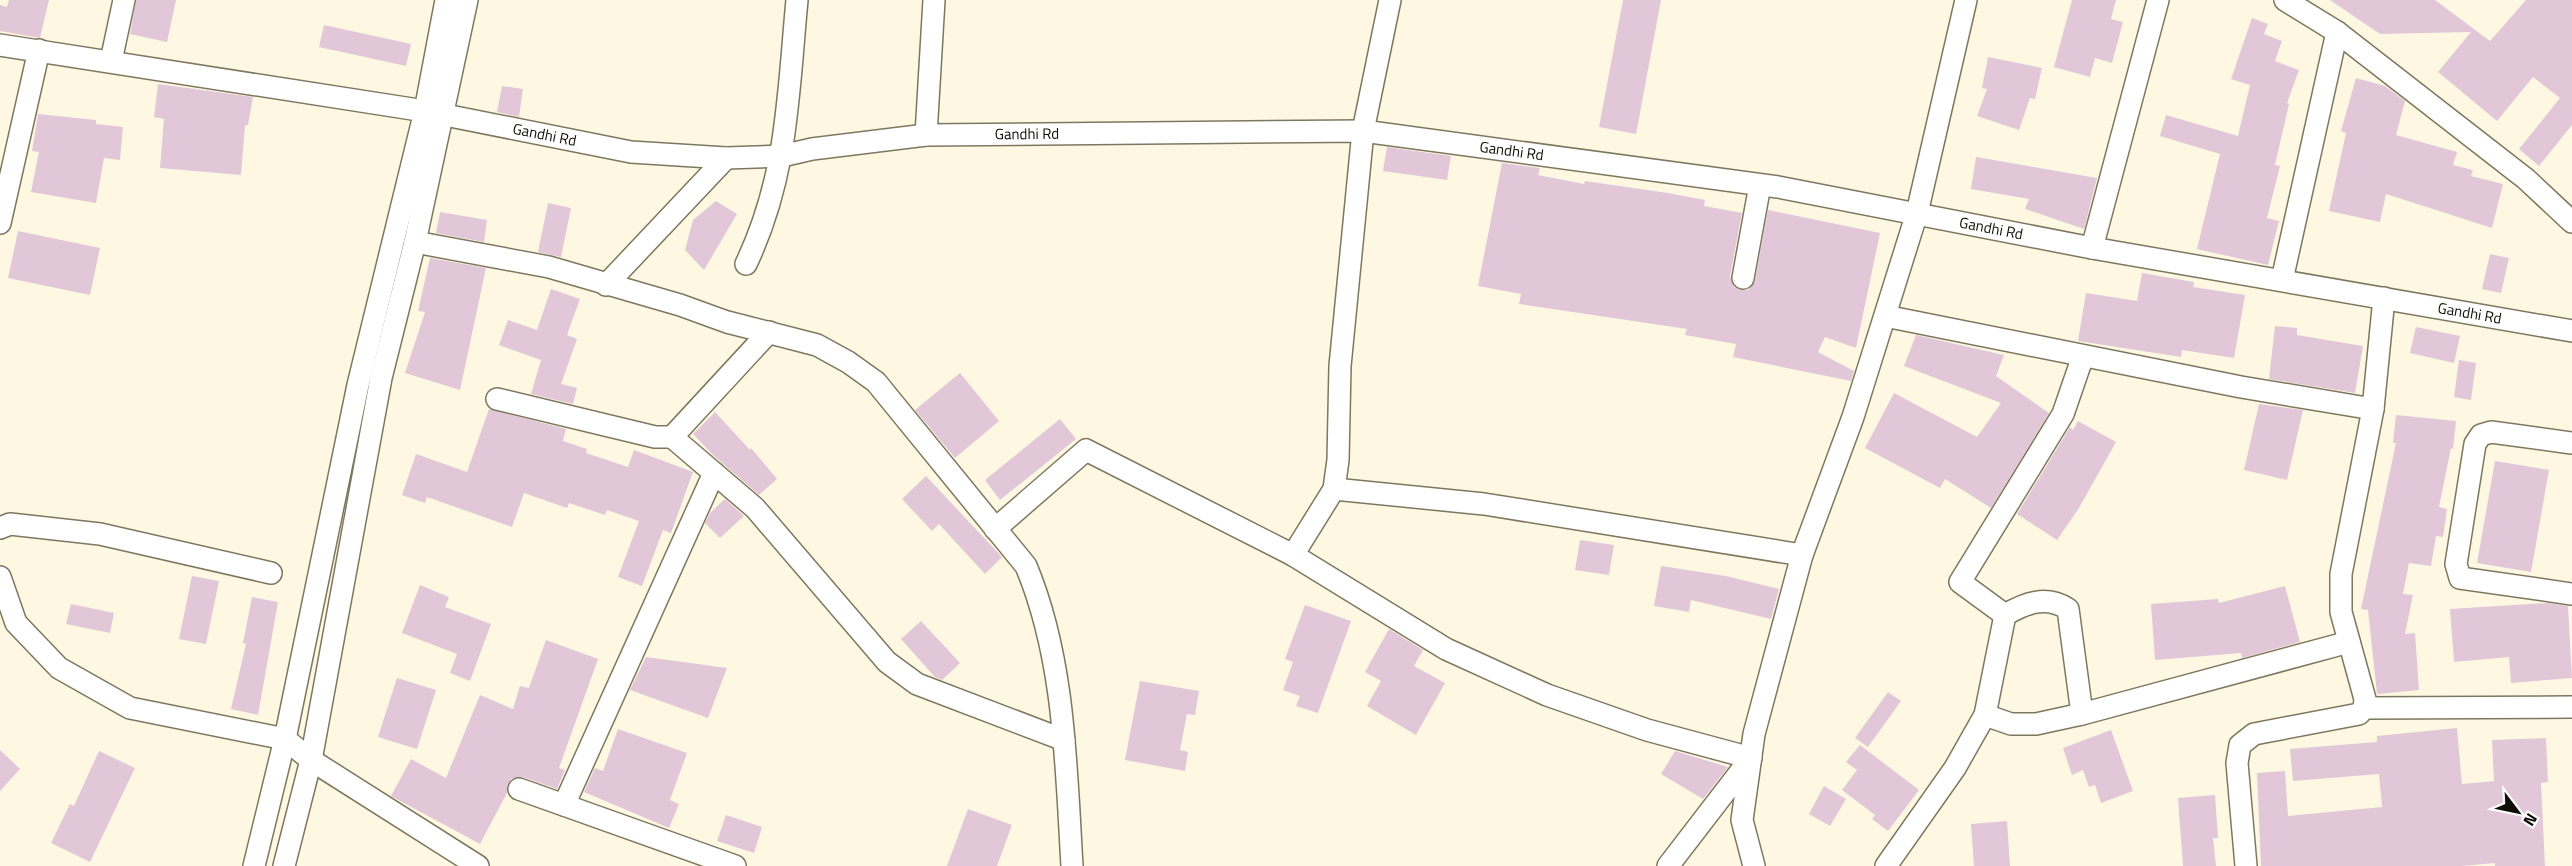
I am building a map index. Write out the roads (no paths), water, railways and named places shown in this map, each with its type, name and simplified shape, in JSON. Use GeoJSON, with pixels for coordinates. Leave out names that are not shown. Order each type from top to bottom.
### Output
{"type":"FeatureCollection","features":[{"type":"Feature","properties":{"kind":"street"},"geometry":{"type":"LineString","coordinates":[[111,61],[124,0]]}},
{"type":"Feature","properties":{"kind":"street"},"geometry":{"type":"LineString","coordinates":[[284,866],[311,760],[381,378],[415,242],[435,113],[446,0]]}},
{"type":"Feature","properties":{"kind":"street"},"geometry":{"type":"LineString","coordinates":[[254,866],[285,739],[358,386],[467,0]]}},
{"type":"Feature","properties":{"kind":"street"},"geometry":{"type":"LineString","coordinates":[[746,264],[773,199],[782,156],[797,0]]}},
{"type":"Feature","properties":{"kind":"street"},"geometry":{"type":"LineString","coordinates":[[926,135],[934,0]]}},
{"type":"Feature","properties":{"kind":"street"},"geometry":{"type":"LineString","coordinates":[[1293,555],[1334,489],[1338,460],[1340,366],[1363,131],[1390,0]]}},
{"type":"Feature","properties":{"kind":"street"},"geometry":{"type":"LineString","coordinates":[[1754,866],[1742,820],[1754,734],[1802,555],[1853,417],[1917,213],[1966,0]]}},
{"type":"Feature","properties":{"kind":"street"},"geometry":{"type":"LineString","coordinates":[[2092,248],[2158,0]]}},
{"type":"Feature","properties":{"kind":"street"},"geometry":{"type":"LineString","coordinates":[[2285,0],[2337,32],[2526,179],[2572,222]]}},
{"type":"Feature","properties":{"kind":"street"},"geometry":{"type":"LineString","coordinates":[[2282,280],[2337,32]]}},
{"type":"Feature","properties":{"kind":"street","name":"Gandhi Rd"},"geometry":{"type":"LineString","coordinates":[[0,45],[435,113],[631,152],[726,158],[782,156],[812,149],[926,135],[1363,131],[1760,185],[2092,248],[2572,332]]}},
{"type":"Feature","properties":{"kind":"street"},"geometry":{"type":"LineString","coordinates":[[0,223],[39,50]]}},
{"type":"Feature","properties":{"kind":"street"},"geometry":{"type":"LineString","coordinates":[[606,285],[726,158]]}},
{"type":"Feature","properties":{"kind":"street"},"geometry":{"type":"LineString","coordinates":[[1743,278],[1760,185]]}},
{"type":"Feature","properties":{"kind":"street"},"geometry":{"type":"LineString","coordinates":[[415,242],[549,267],[680,305],[727,322],[817,345],[848,362],[876,382],[1026,566],[1046,623],[1064,740],[1072,866]]}},
{"type":"Feature","properties":{"kind":"street"},"geometry":{"type":"LineString","coordinates":[[2246,866],[2237,763],[2240,746],[2254,734],[2359,714],[2364,708],[2365,699],[2341,612],[2341,574],[2373,409],[2384,298]]}},
{"type":"Feature","properties":{"kind":"street"},"geometry":{"type":"LineString","coordinates":[[1885,316],[2241,387],[2373,409]]}},
{"type":"Feature","properties":{"kind":"street"},"geometry":{"type":"LineString","coordinates":[[672,437],[769,332]]}},
{"type":"Feature","properties":{"kind":"street"},"geometry":{"type":"LineString","coordinates":[[2005,615],[1960,582],[2063,414],[2083,356]]}},
{"type":"Feature","properties":{"kind":"street"},"geometry":{"type":"LineString","coordinates":[[497,399],[655,437],[672,437],[756,508],[887,662],[917,684],[1064,740]]}},
{"type":"Feature","properties":{"kind":"street"},"geometry":{"type":"LineString","coordinates":[[2572,443],[2491,432],[2481,435],[2475,444],[2456,564],[2460,578],[2572,594]]}},
{"type":"Feature","properties":{"kind":"street"},"geometry":{"type":"LineString","coordinates":[[995,529],[1086,450],[1293,555],[1446,649],[1546,695],[1647,730],[1751,758]]}},
{"type":"Feature","properties":{"kind":"street"},"geometry":{"type":"LineString","coordinates":[[564,805],[714,473]]}},
{"type":"Feature","properties":{"kind":"street"},"geometry":{"type":"LineString","coordinates":[[1334,489],[1484,504],[1802,555]]}},
{"type":"Feature","properties":{"kind":"street"},"geometry":{"type":"LineString","coordinates":[[0,528],[10,524],[100,534],[271,573]]}},
{"type":"Feature","properties":{"kind":"street"},"geometry":{"type":"LineString","coordinates":[[0,577],[16,623],[59,668],[130,708],[285,739],[311,760],[478,866]]}},
{"type":"Feature","properties":{"kind":"street"},"geometry":{"type":"LineString","coordinates":[[2005,615],[2028,603],[2037,602],[2058,603],[2068,609],[2082,714]]}},
{"type":"Feature","properties":{"kind":"street"},"geometry":{"type":"LineString","coordinates":[[1886,866],[1956,768],[1985,715],[2005,615]]}},
{"type":"Feature","properties":{"kind":"street"},"geometry":{"type":"LineString","coordinates":[[1985,715],[2011,724],[2036,724],[2082,714],[2349,642]]}},
{"type":"Feature","properties":{"kind":"street"},"geometry":{"type":"LineString","coordinates":[[2364,708],[2572,707]]}},
{"type":"Feature","properties":{"kind":"street"},"geometry":{"type":"LineString","coordinates":[[1668,866],[1751,758]]}},
{"type":"Feature","properties":{"kind":"street"},"geometry":{"type":"LineString","coordinates":[[519,789],[735,866]]}}]}
